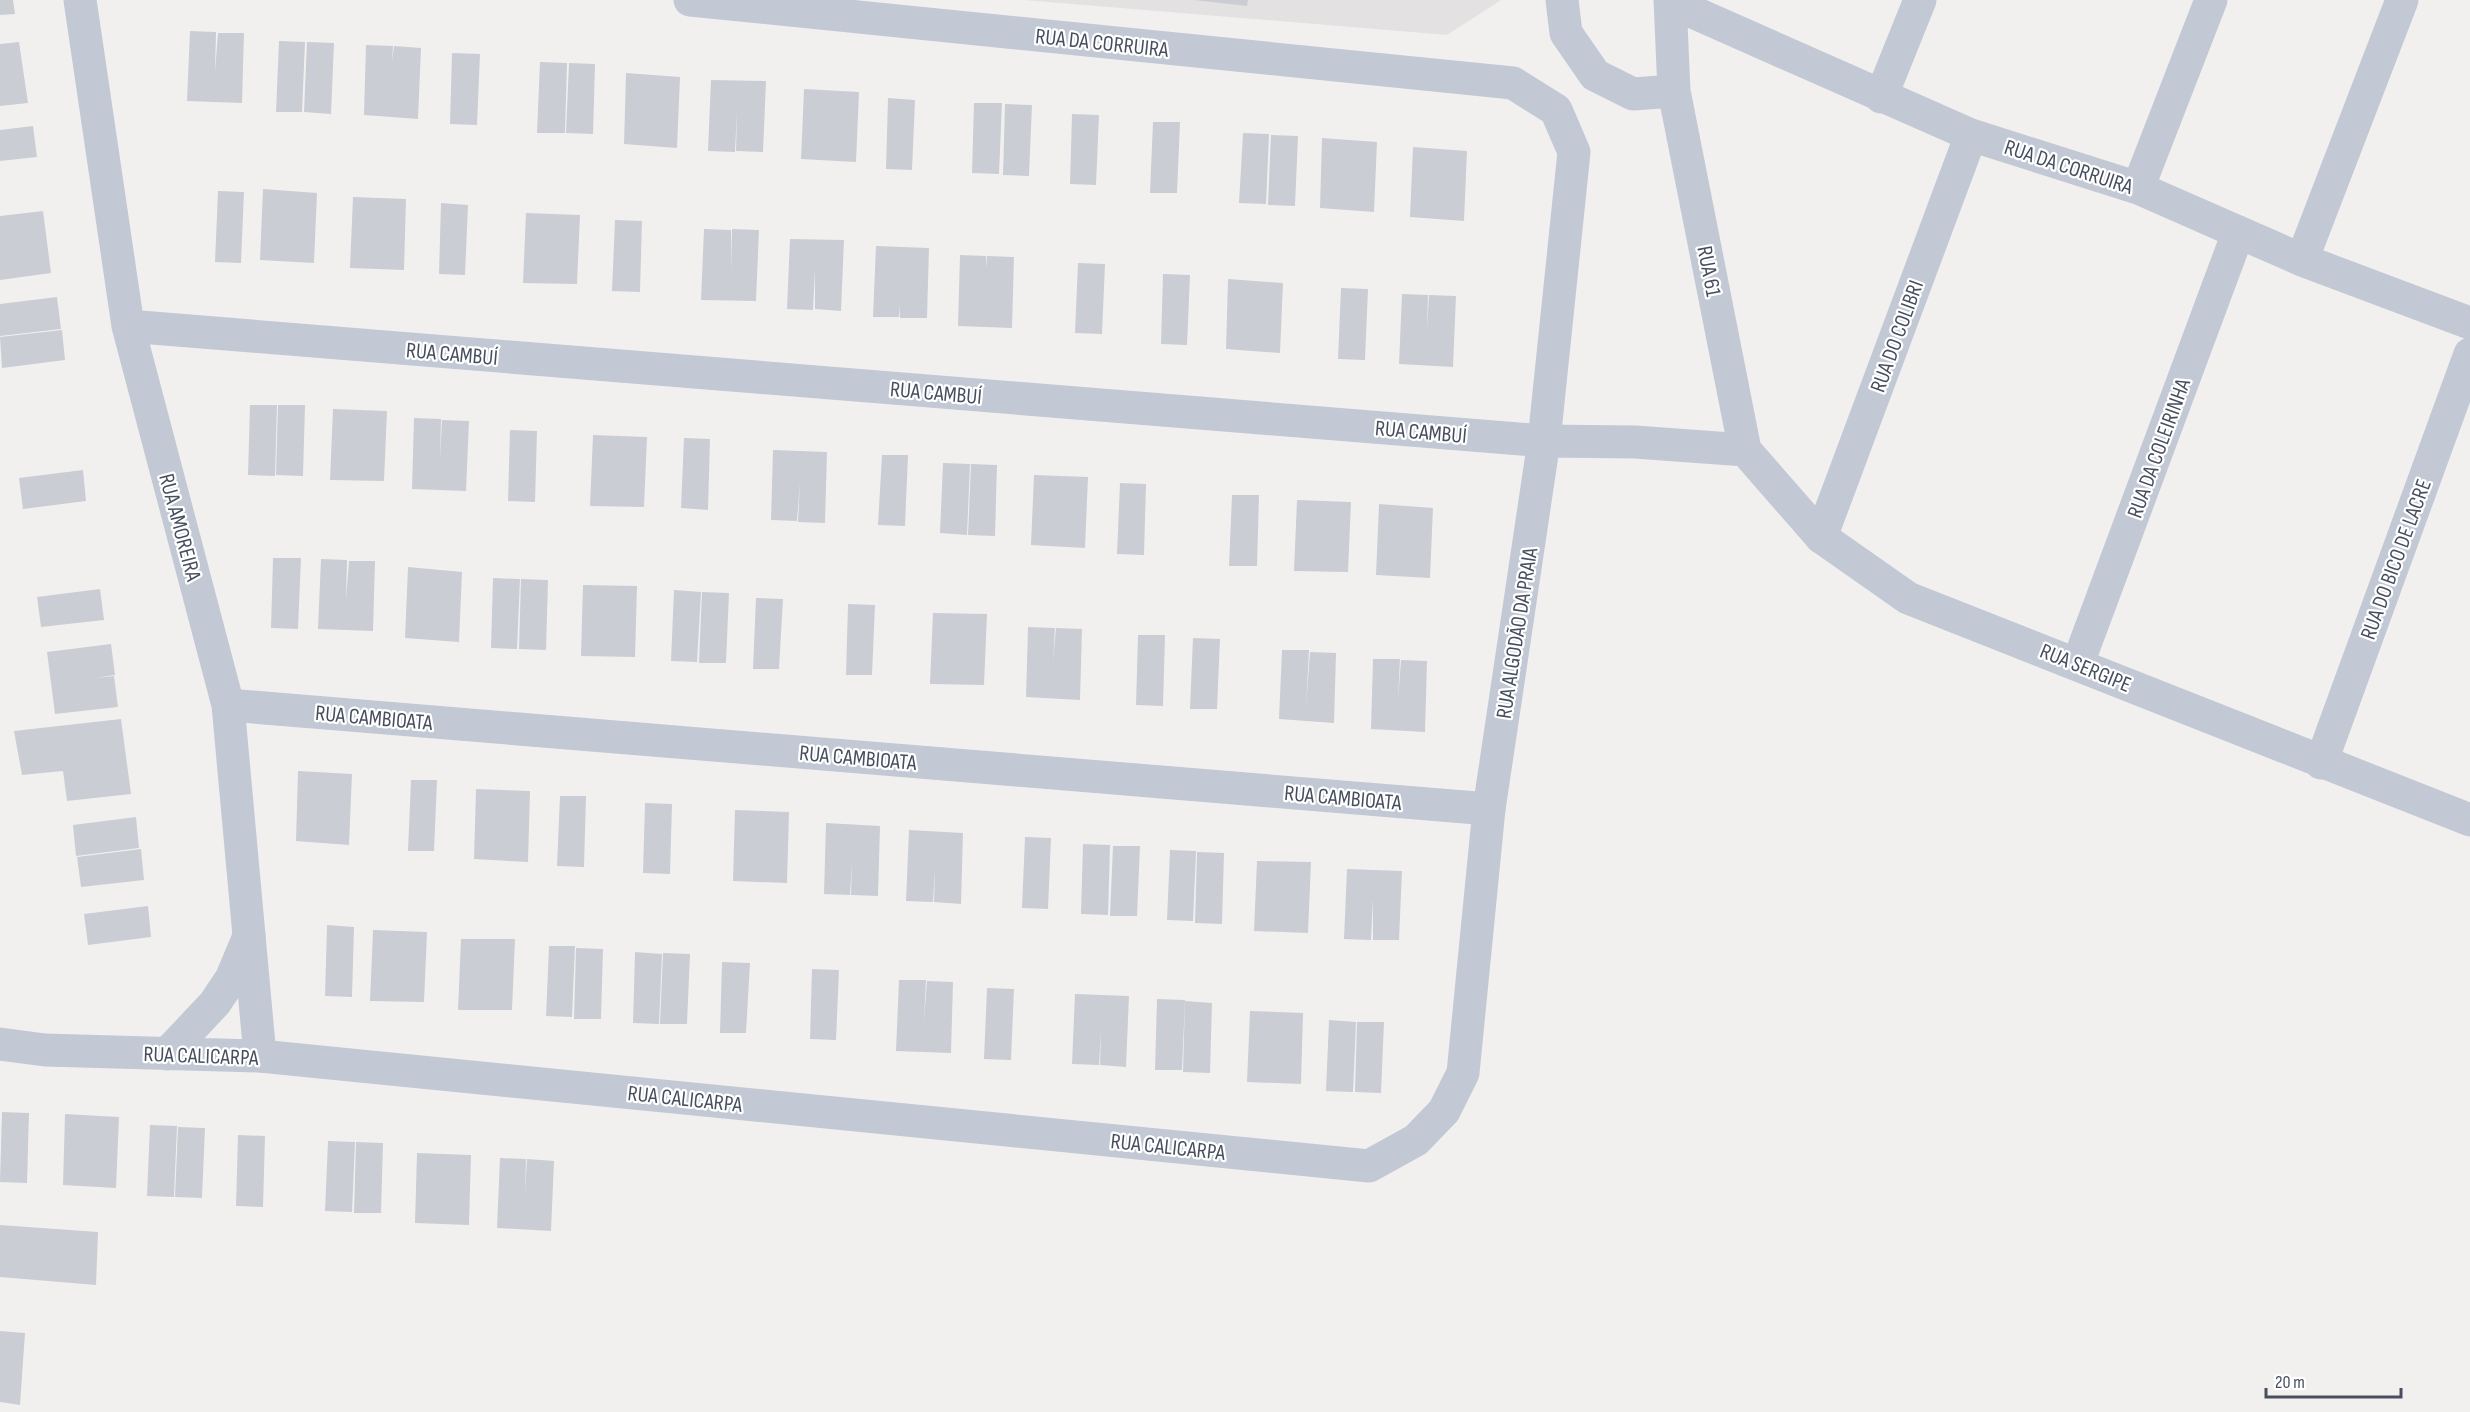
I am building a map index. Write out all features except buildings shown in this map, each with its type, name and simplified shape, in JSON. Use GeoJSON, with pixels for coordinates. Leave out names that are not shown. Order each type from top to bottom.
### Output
{"type":"FeatureCollection","features":[{"type":"Feature","properties":{"kind":"street","name":"RUA AMOREIRA"},"geometry":{"type":"LineString","coordinates":[[80,0],[128,327],[228,705],[260,1056]]}},
{"type":"Feature","properties":{"kind":"street","name":"RUA DA CORRUIRA"},"geometry":{"type":"LineString","coordinates":[[690,0],[1513,83]]}},
{"type":"Feature","properties":{"kind":"street"},"geometry":{"type":"LineString","coordinates":[[1562,0],[1566,33],[1595,75],[1633,94],[1674,92]]}},
{"type":"Feature","properties":{"kind":"street"},"geometry":{"type":"LineString","coordinates":[[1881,97],[1920,0]]}},
{"type":"Feature","properties":{"kind":"street"},"geometry":{"type":"LineString","coordinates":[[2138,188],[2211,0]]}},
{"type":"Feature","properties":{"kind":"street"},"geometry":{"type":"LineString","coordinates":[[2302,260],[2402,0]]}},
{"type":"Feature","properties":{"kind":"street","name":"RUA DA CORRUIRA"},"geometry":{"type":"LineString","coordinates":[[1670,1],[1881,97],[1971,135],[2138,188],[2302,260],[2470,323]]}},
{"type":"Feature","properties":{"kind":"street","name":"RUA 61"},"geometry":{"type":"LineString","coordinates":[[1670,1],[1674,92],[1745,450]]}},
{"type":"Feature","properties":{"kind":"street","name":"RUA ALGODÃO DA PRAIA"},"geometry":{"type":"LineString","coordinates":[[1369,1166],[1416,1140],[1444,1110],[1463,1073],[1489,809],[1544,441],[1574,152],[1556,110],[1513,83]]}},
{"type":"Feature","properties":{"kind":"street","name":"RUA DO COLIBRI"},"geometry":{"type":"LineString","coordinates":[[1821,537],[1971,135]]}},
{"type":"Feature","properties":{"kind":"street","name":"RUA DA COLEIRINHA"},"geometry":{"type":"LineString","coordinates":[[2078,663],[2238,233]]}},
{"type":"Feature","properties":{"kind":"street","name":"RUA CAMBUÍ"},"geometry":{"type":"LineString","coordinates":[[128,327],[1544,441],[1635,442],[1745,450]]}},
{"type":"Feature","properties":{"kind":"street","name":"RUA DO BICO DE LACRE"},"geometry":{"type":"LineString","coordinates":[[2321,763],[2470,354]]}},
{"type":"Feature","properties":{"kind":"street","name":"RUA SERGIPE"},"geometry":{"type":"LineString","coordinates":[[1745,450],[1821,537],[1908,598],[2078,663],[2321,763],[2470,820]]}},
{"type":"Feature","properties":{"kind":"street","name":"RUA CAMBIOATA"},"geometry":{"type":"LineString","coordinates":[[228,705],[1489,809]]}},
{"type":"Feature","properties":{"kind":"street"},"geometry":{"type":"LineString","coordinates":[[167,1054],[215,1003],[231,979],[249,936]]}},
{"type":"Feature","properties":{"kind":"street","name":"RUA CALICARPA"},"geometry":{"type":"LineString","coordinates":[[0,1044],[45,1050],[260,1056],[1369,1166]]}},
{"type":"Feature","properties":{"kind":"shaded area"},"geometry":{"type":"Polygon","coordinates":[[[1024,0],[1501,0],[1447,35],[1024,0]]]}}]}
